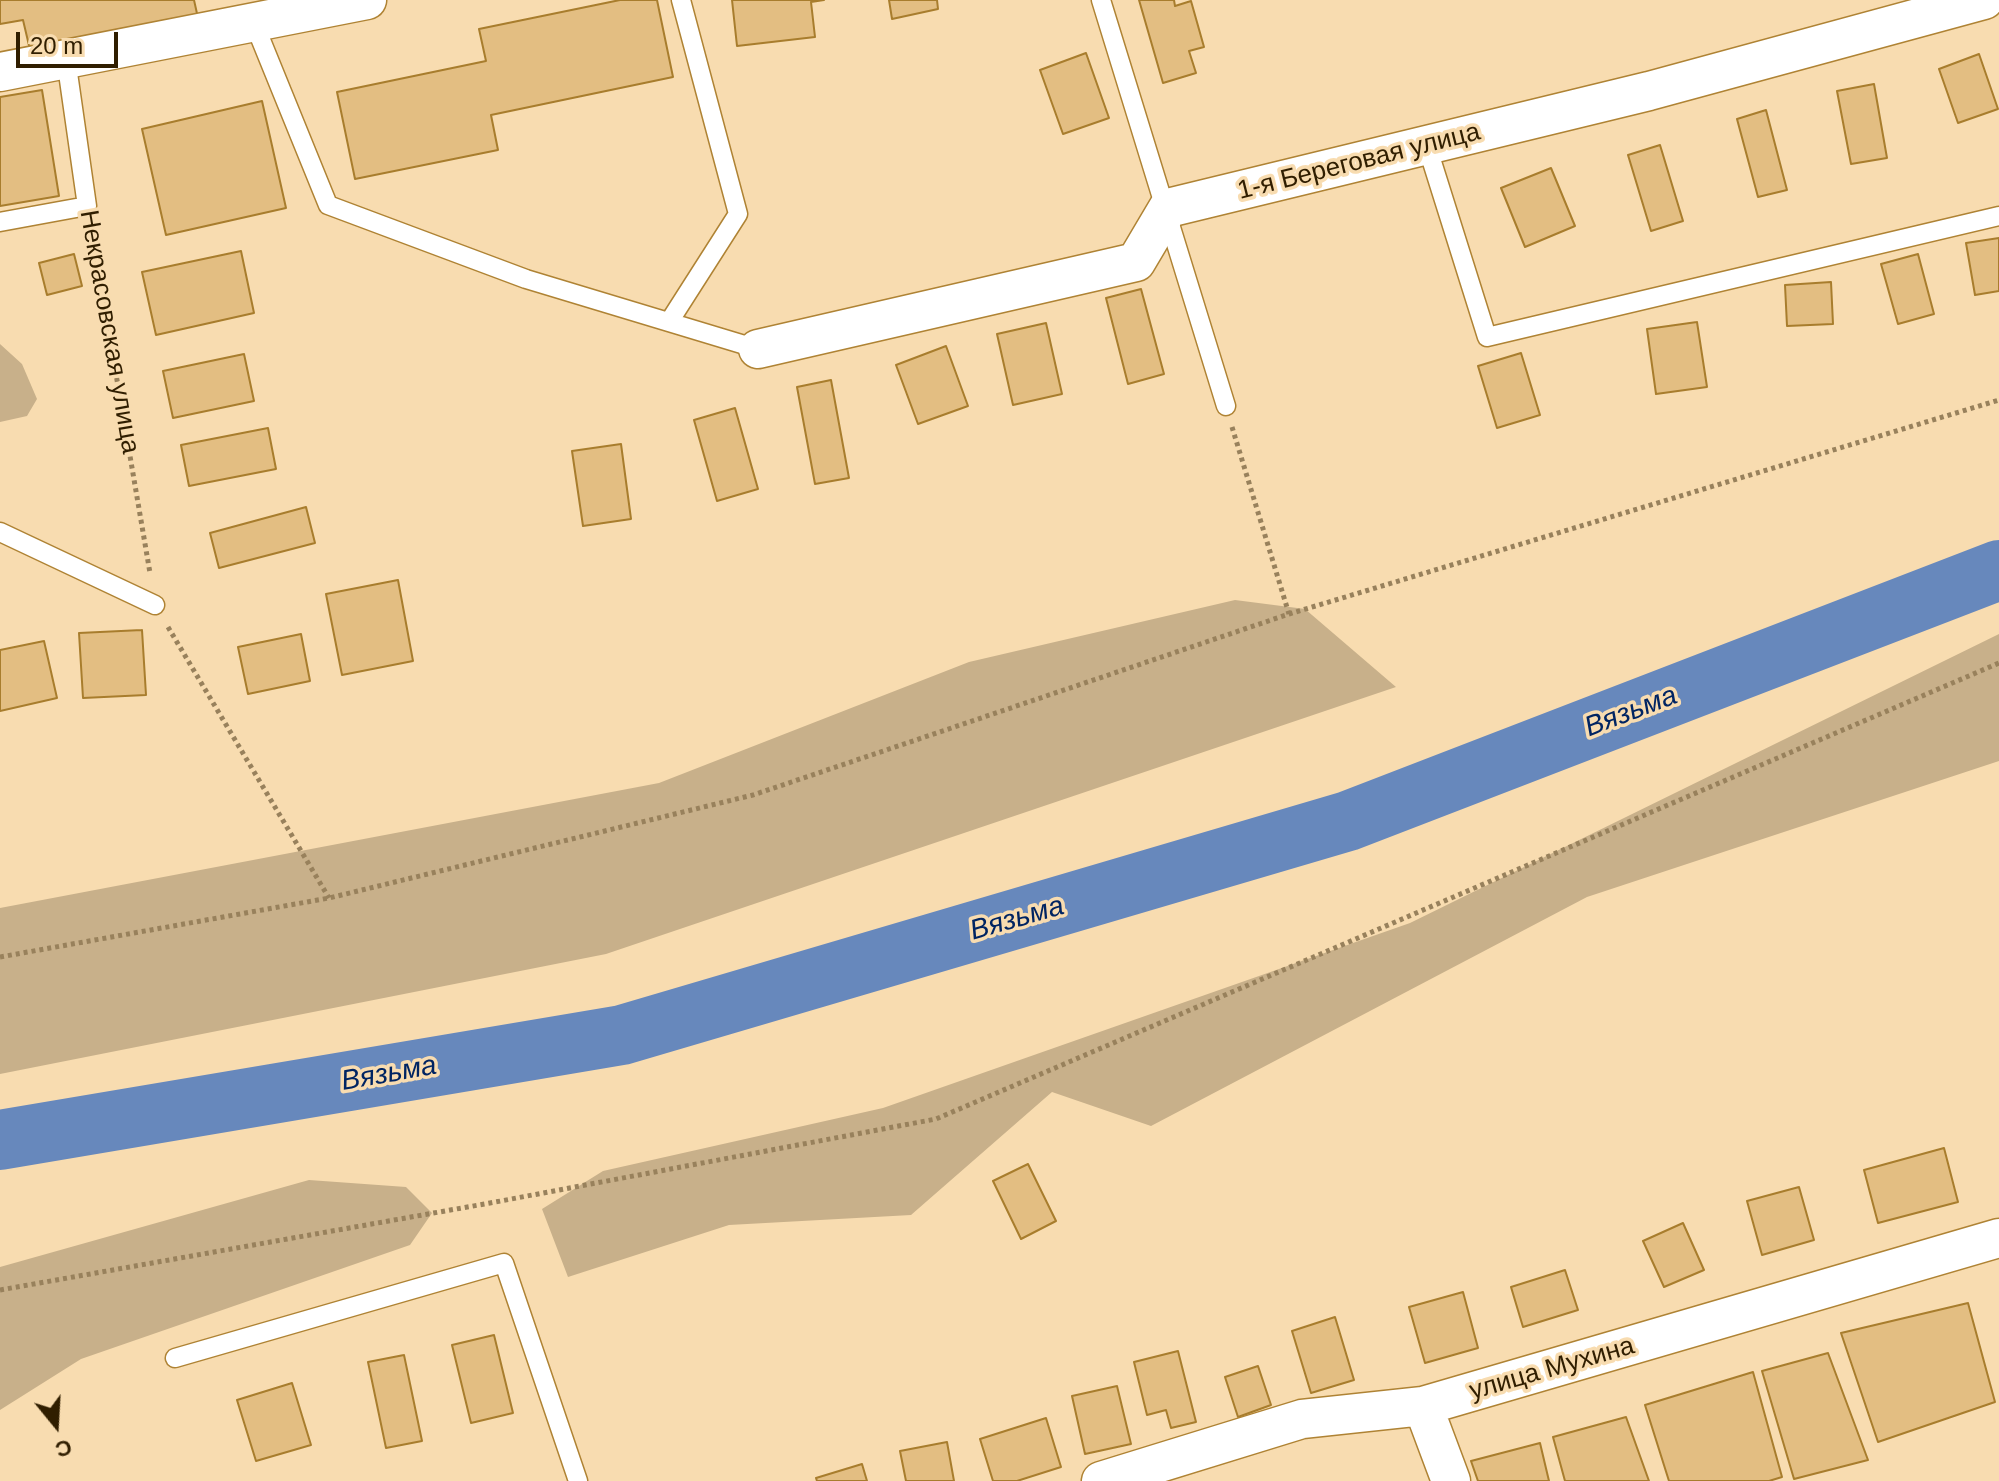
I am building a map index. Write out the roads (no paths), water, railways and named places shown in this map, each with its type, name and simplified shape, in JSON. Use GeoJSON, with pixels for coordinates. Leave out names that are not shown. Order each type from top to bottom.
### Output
{"type":"FeatureCollection","features":[{"type":"Feature","properties":{"kind":"street"},"geometry":{"type":"LineString","coordinates":[[0,72],[367,0]]}},
{"type":"Feature","properties":{"kind":"street","name":"1-я Береговая улица"},"geometry":{"type":"LineString","coordinates":[[1168,208],[1649,91],[1984,0]]}},
{"type":"Feature","properties":{"kind":"street"},"geometry":{"type":"LineString","coordinates":[[758,349],[1136,262],[1168,208]]}},
{"type":"Feature","properties":{"kind":"street","name":"улица Мухина"},"geometry":{"type":"LineString","coordinates":[[1101,1481],[1302,1419],[1423,1406],[1999,1238]]}},
{"type":"Feature","properties":{"kind":"street"},"geometry":{"type":"LineString","coordinates":[[1423,1406],[1451,1481]]}},
{"type":"Feature","properties":{"kind":"lane"},"geometry":{"type":"LineString","coordinates":[[669,322],[738,214],[681,0]]}},
{"type":"Feature","properties":{"kind":"lane"},"geometry":{"type":"LineString","coordinates":[[1101,0],[1168,208],[1226,406]]}},
{"type":"Feature","properties":{"kind":"lane"},"geometry":{"type":"LineString","coordinates":[[254,23],[328,205],[526,279],[758,349]]}},
{"type":"Feature","properties":{"kind":"lane","name":"Некрасовская улица"},"geometry":{"type":"LineString","coordinates":[[0,222],[87,206],[66,59]]}},
{"type":"Feature","properties":{"kind":"lane"},"geometry":{"type":"LineString","coordinates":[[1427,146],[1487,337],[1999,216]]}},
{"type":"Feature","properties":{"kind":"lane"},"geometry":{"type":"LineString","coordinates":[[0,532],[155,605]]}},
{"type":"Feature","properties":{"kind":"lane"},"geometry":{"type":"LineString","coordinates":[[175,1358],[504,1263],[578,1481]]}},
{"type":"Feature","properties":{"kind":"waterway","name":"Вязьма"},"geometry":{"type":"LineString","coordinates":[[0,1140],[622,1035],[1348,821],[1999,570]]}}]}
